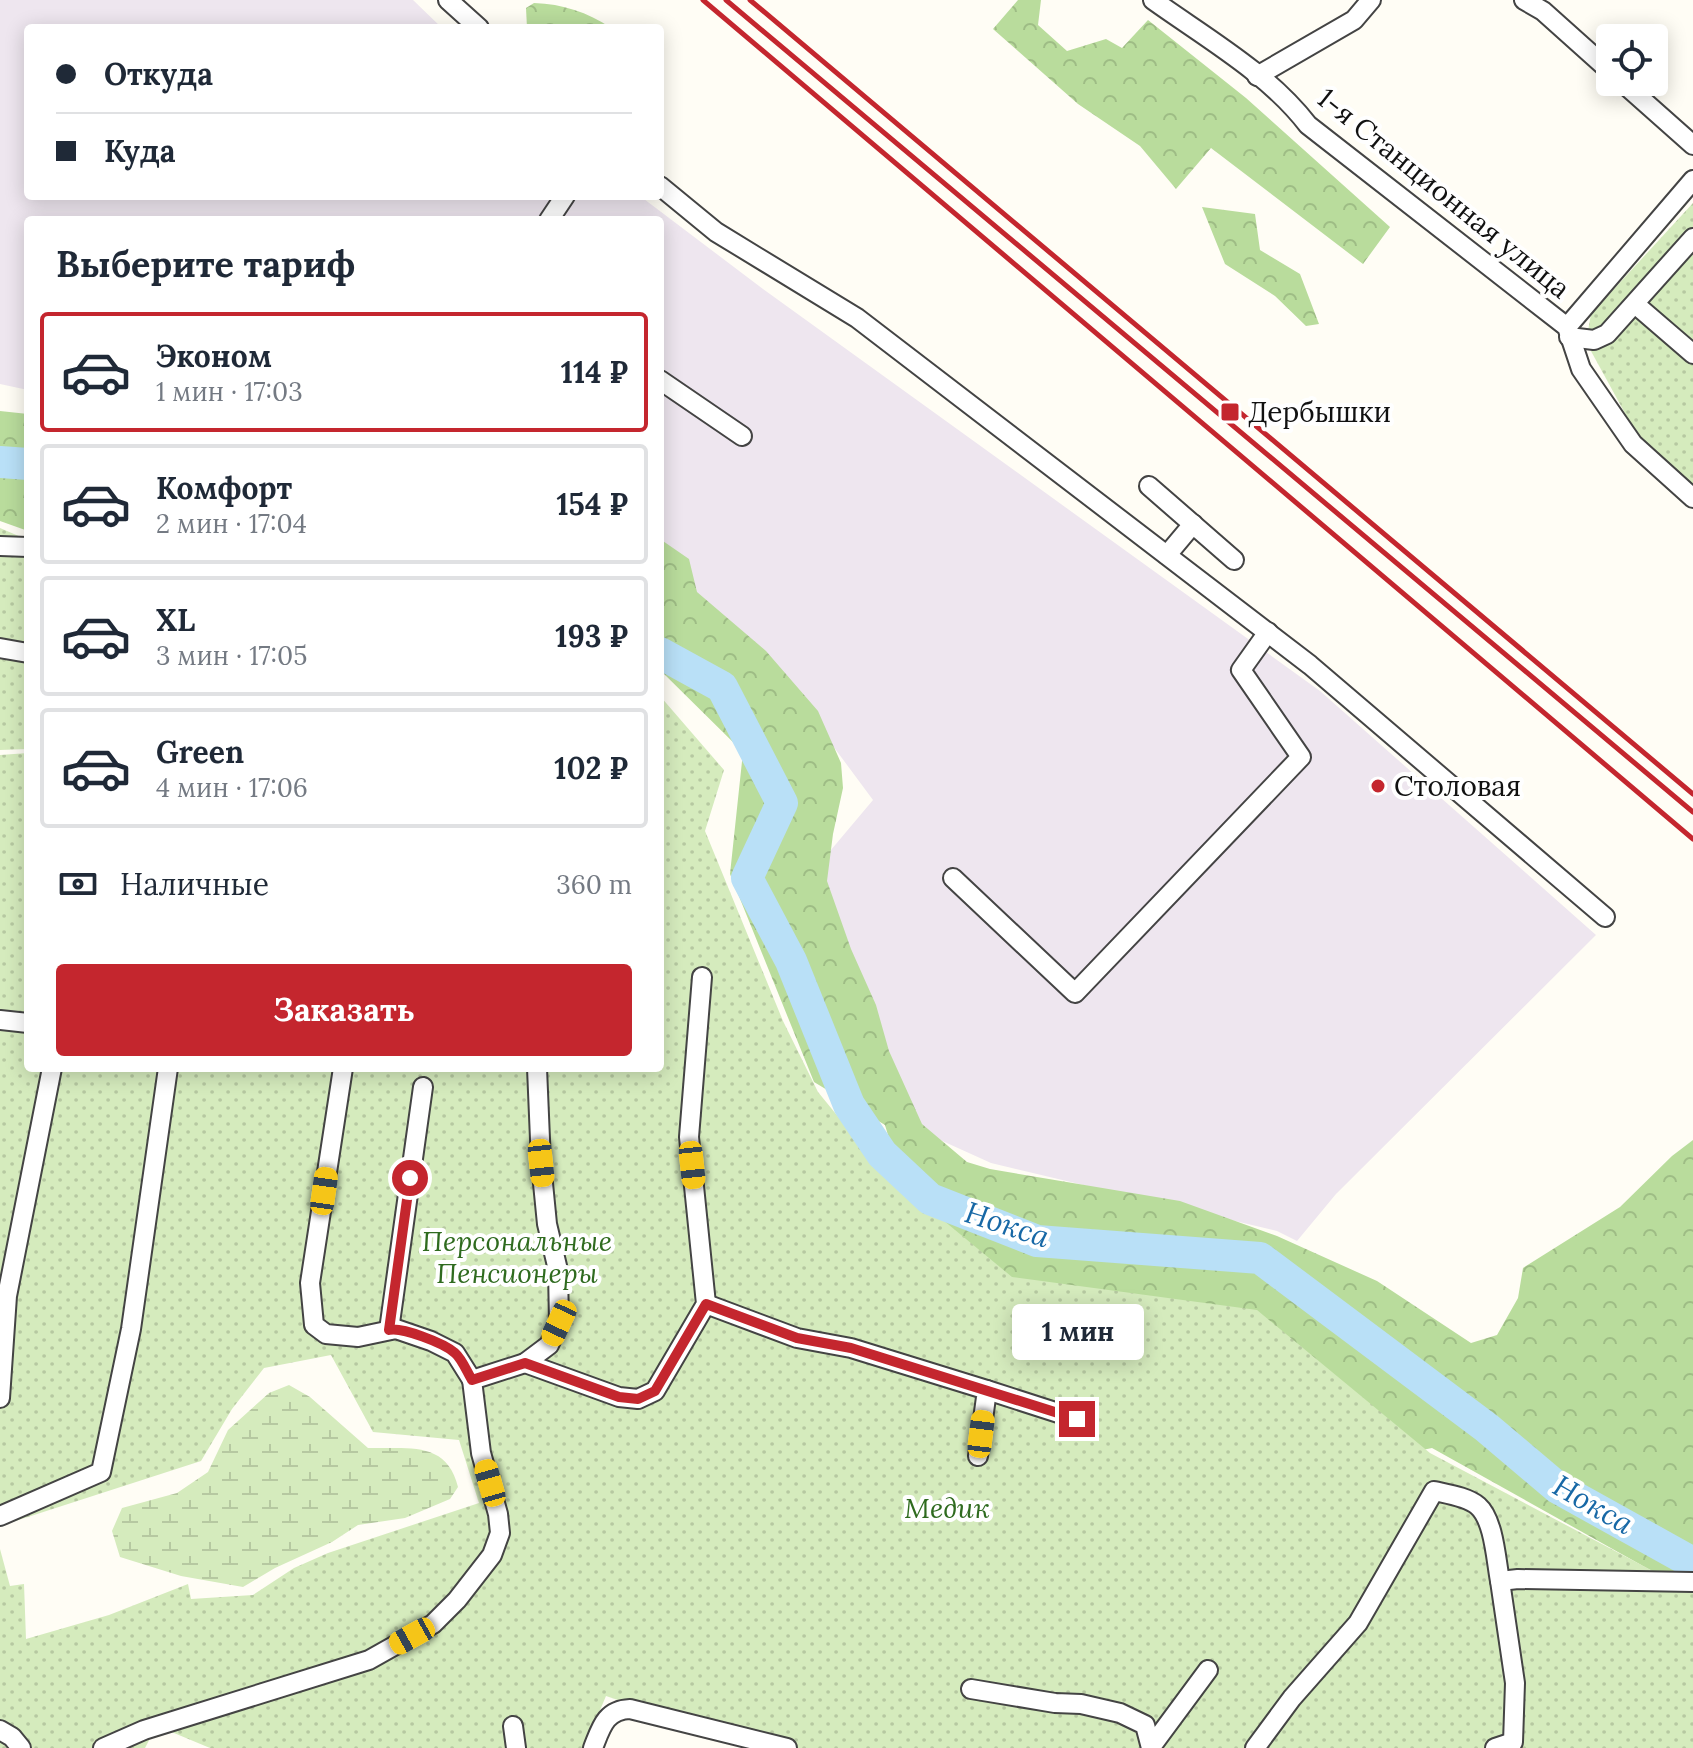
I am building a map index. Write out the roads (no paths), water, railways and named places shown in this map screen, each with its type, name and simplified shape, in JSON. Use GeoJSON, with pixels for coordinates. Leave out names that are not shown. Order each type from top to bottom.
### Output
{"type":"FeatureCollection","features":[{"type":"Feature","properties":{"kind":"street"},"geometry":{"type":"LineString","coordinates":[[448,0],[475,24]]}},
{"type":"Feature","properties":{"kind":"street","name":"1-я Станционная улица"},"geometry":{"type":"LineString","coordinates":[[1153,0],[1257,76],[1295,109],[1308,125],[1568,332],[1581,369],[1633,444],[1693,498]]}},
{"type":"Feature","properties":{"kind":"street"},"geometry":{"type":"LineString","coordinates":[[1257,76],[1354,20],[1371,0]]}},
{"type":"Feature","properties":{"kind":"street"},"geometry":{"type":"LineString","coordinates":[[1524,0],[1543,11],[1596,58]]}},
{"type":"Feature","properties":{"kind":"street"},"geometry":{"type":"LineString","coordinates":[[1638,96],[1693,145]]}},
{"type":"Feature","properties":{"kind":"street"},"geometry":{"type":"LineString","coordinates":[[1693,180],[1568,332],[1594,340],[1607,334],[1693,238]]}},
{"type":"Feature","properties":{"kind":"street"},"geometry":{"type":"LineString","coordinates":[[664,189],[716,232],[857,318],[1268,632],[1605,917]]}},
{"type":"Feature","properties":{"kind":"street"},"geometry":{"type":"LineString","coordinates":[[1635,304],[1693,354]]}},
{"type":"Feature","properties":{"kind":"street"},"geometry":{"type":"LineString","coordinates":[[664,383],[742,436]]}},
{"type":"Feature","properties":{"kind":"street"},"geometry":{"type":"LineString","coordinates":[[1149,486],[1234,560]]}},
{"type":"Feature","properties":{"kind":"street"},"geometry":{"type":"LineString","coordinates":[[1167,555],[1193,524]]}},
{"type":"Feature","properties":{"kind":"street"},"geometry":{"type":"LineString","coordinates":[[0,546],[24,547]]}},
{"type":"Feature","properties":{"kind":"street"},"geometry":{"type":"LineString","coordinates":[[953,878],[1075,993],[1301,757],[1241,670],[1268,632]]}},
{"type":"Feature","properties":{"kind":"street"},"geometry":{"type":"LineString","coordinates":[[0,648],[24,652]]}},
{"type":"Feature","properties":{"kind":"street"},"geometry":{"type":"LineString","coordinates":[[525,1363],[619,1397],[638,1399],[655,1391],[706,1304],[689,1137],[702,977]]}},
{"type":"Feature","properties":{"kind":"street"},"geometry":{"type":"LineString","coordinates":[[0,1020],[24,1023]]}},
{"type":"Feature","properties":{"kind":"street"},"geometry":{"type":"LineString","coordinates":[[0,1398],[7,1296],[51,1072]]}},
{"type":"Feature","properties":{"kind":"street"},"geometry":{"type":"LineString","coordinates":[[0,1516],[101,1472],[131,1329],[167,1072]]}},
{"type":"Feature","properties":{"kind":"street"},"geometry":{"type":"LineString","coordinates":[[105,1748],[144,1730],[369,1660],[433,1624],[457,1600],[492,1555],[500,1533],[498,1514],[481,1453],[472,1380],[455,1353],[396,1329],[358,1337],[326,1334],[314,1325],[310,1283],[342,1072]]}},
{"type":"Feature","properties":{"kind":"street"},"geometry":{"type":"LineString","coordinates":[[472,1380],[525,1363],[549,1345],[559,1323],[558,1270],[547,1224],[541,1163],[537,1072]]}},
{"type":"Feature","properties":{"kind":"street"},"geometry":{"type":"LineString","coordinates":[[389,1330],[423,1087]]}},
{"type":"Feature","properties":{"kind":"street"},"geometry":{"type":"LineString","coordinates":[[706,1304],[797,1338],[851,1348],[1077,1419]]}},
{"type":"Feature","properties":{"kind":"street"},"geometry":{"type":"LineString","coordinates":[[978,1456],[987,1390]]}},
{"type":"Feature","properties":{"kind":"street"},"geometry":{"type":"LineString","coordinates":[[1255,1748],[1292,1698],[1358,1623],[1434,1491],[1478,1506],[1492,1534],[1515,1683],[1513,1742],[1495,1748]]}},
{"type":"Feature","properties":{"kind":"street"},"geometry":{"type":"LineString","coordinates":[[1500,1581],[1693,1582]]}},
{"type":"Feature","properties":{"kind":"street"},"geometry":{"type":"LineString","coordinates":[[1151,1747],[1208,1670]]}},
{"type":"Feature","properties":{"kind":"street"},"geometry":{"type":"LineString","coordinates":[[971,1689],[1055,1703],[1081,1704],[1120,1713],[1145,1725],[1151,1747]]}},
{"type":"Feature","properties":{"kind":"street"},"geometry":{"type":"LineString","coordinates":[[593,1748],[604,1720],[612,1713],[630,1709],[787,1748]]}},
{"type":"Feature","properties":{"kind":"street"},"geometry":{"type":"LineString","coordinates":[[513,1726],[516,1748]]}},
{"type":"Feature","properties":{"kind":"street"},"geometry":{"type":"LineString","coordinates":[[0,1730],[12,1737],[21,1748]]}},
{"type":"Feature","properties":{"kind":"waterway","name":"Нокса"},"geometry":{"type":"LineString","coordinates":[[0,462],[24,464]]}},
{"type":"Feature","properties":{"kind":"waterway","name":"Нокса"},"geometry":{"type":"LineString","coordinates":[[664,655],[722,687],[782,803],[747,878],[791,961],[849,1105],[882,1154],[930,1199],[1037,1241],[1260,1258],[1487,1428],[1558,1488],[1693,1563]]}},
{"type":"Feature","properties":{"kind":"railway"},"geometry":{"type":"LineString","coordinates":[[703,0],[1693,839]]}},
{"type":"Feature","properties":{"kind":"railway"},"geometry":{"type":"LineString","coordinates":[[726,0],[1693,812]]}},
{"type":"Feature","properties":{"kind":"railway"},"geometry":{"type":"LineString","coordinates":[[750,0],[1693,794]]}},
{"type":"Feature","properties":{"kind":"place","name":"Дербышки"},"geometry":{"type":"Point","coordinates":[1230,412]}},
{"type":"Feature","properties":{"kind":"place","name":"Столовая"},"geometry":{"type":"Point","coordinates":[1378,786]}},
{"type":"Feature","properties":{"kind":"park label","name":"Персональные Пенсионеры"},"geometry":{"type":"Point","coordinates":[517,1257]}},
{"type":"Feature","properties":{"kind":"park label","name":"Медик"},"geometry":{"type":"Point","coordinates":[947,1508]}}]}
